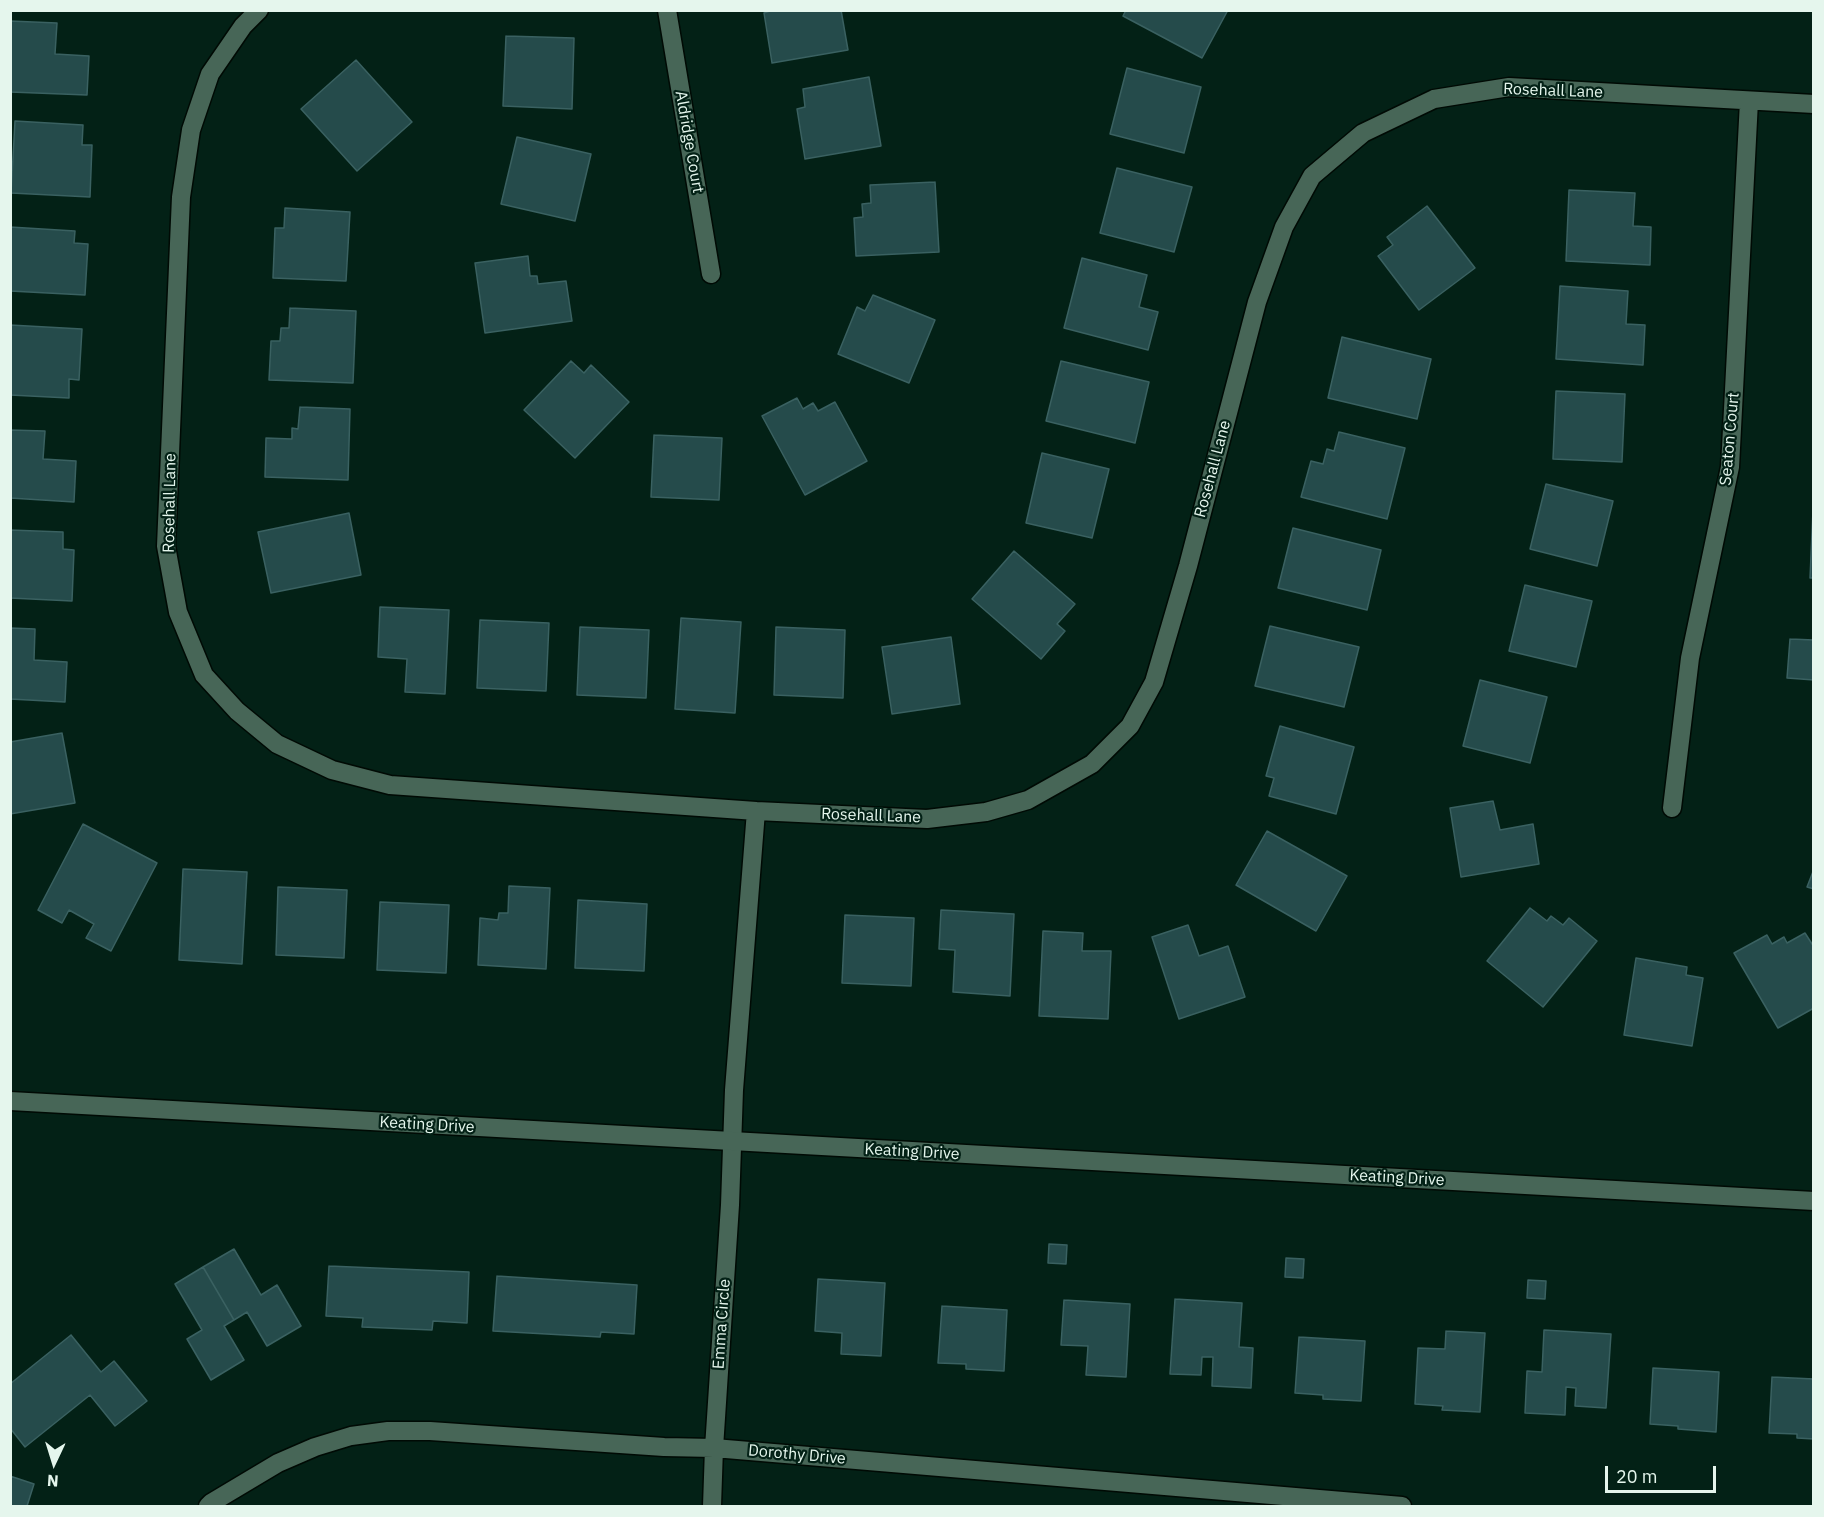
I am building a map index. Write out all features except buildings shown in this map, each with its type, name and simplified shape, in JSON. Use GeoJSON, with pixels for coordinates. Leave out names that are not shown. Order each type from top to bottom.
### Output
{"type":"FeatureCollection","features":[{"type":"Feature","properties":{"kind":"street","name":"Rosehall Lane"},"geometry":{"type":"LineString","coordinates":[[259,10],[243,26],[210,74],[191,130],[181,197],[166,546],[178,612],[204,675],[237,711],[277,744],[332,770],[390,785],[756,811],[927,819],[986,812],[1028,800],[1092,764],[1130,726],[1154,682],[1188,566],[1257,302],[1284,227],[1312,176],[1363,133],[1434,99],[1509,87],[1814,104]]}},
{"type":"Feature","properties":{"kind":"street","name":"Aldridge Court"},"geometry":{"type":"LineString","coordinates":[[667,10],[711,274]]}},
{"type":"Feature","properties":{"kind":"street","name":"Seaton Court"},"geometry":{"type":"LineString","coordinates":[[1672,808],[1690,658],[1730,467],[1749,101]]}},
{"type":"Feature","properties":{"kind":"street","name":"Emma Circle"},"geometry":{"type":"LineString","coordinates":[[712,1506],[730,1205],[734,1090],[756,811]]}},
{"type":"Feature","properties":{"kind":"street","name":"Keating Drive"},"geometry":{"type":"LineString","coordinates":[[10,1101],[1814,1202]]}},
{"type":"Feature","properties":{"kind":"street","name":"Dorothy Drive"},"geometry":{"type":"LineString","coordinates":[[208,1506],[278,1463],[315,1447],[351,1436],[388,1431],[430,1431],[664,1447],[714,1448],[1401,1506]]}}]}
